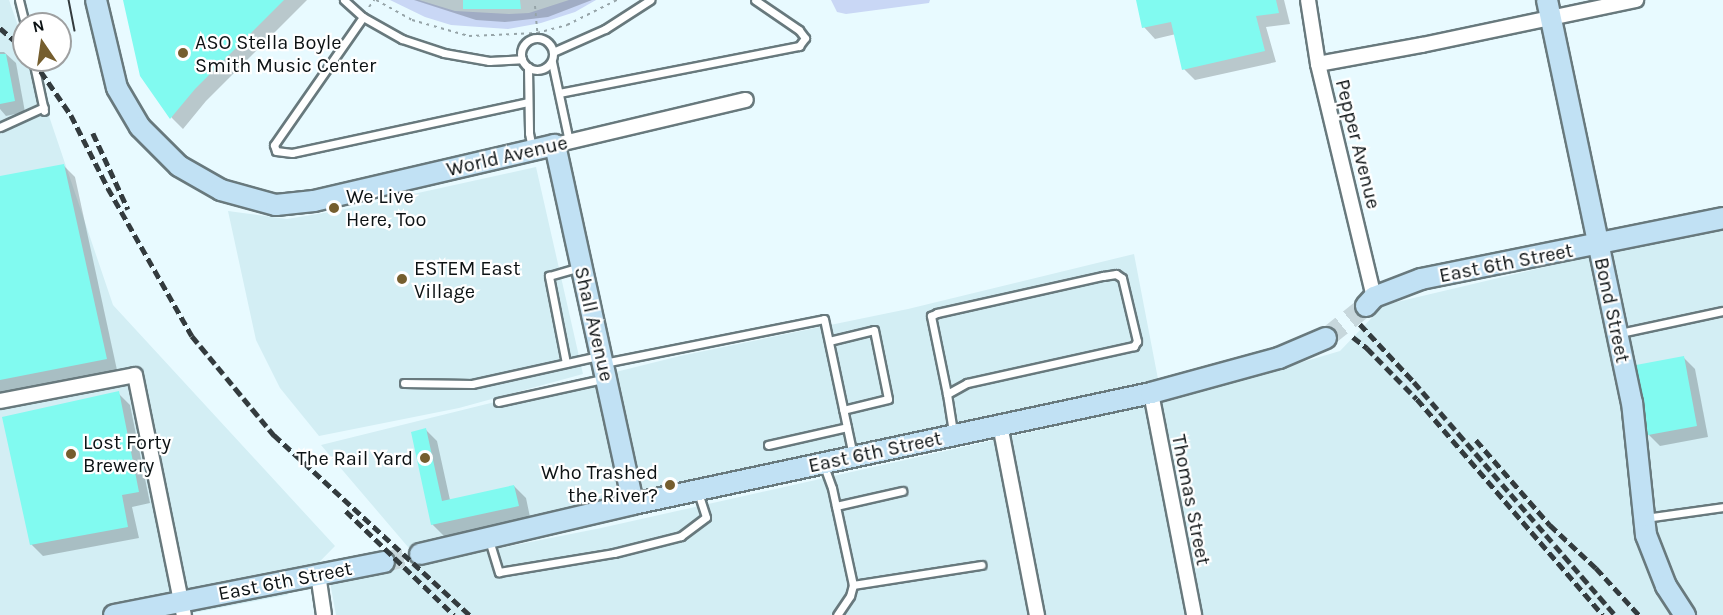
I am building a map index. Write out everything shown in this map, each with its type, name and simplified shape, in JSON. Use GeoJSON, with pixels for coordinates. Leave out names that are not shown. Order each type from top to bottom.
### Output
{"type":"FeatureCollection","features":[{"type":"Feature","properties":{"kind":"street","name":"World Avenue"},"geometry":{"type":"LineString","coordinates":[[96,0],[117,88],[140,127],[179,166],[221,190],[276,205],[314,201],[746,100]]}},
{"type":"Feature","properties":{"kind":"street","name":"Pepper Avenue"},"geometry":{"type":"LineString","coordinates":[[1308,0],[1318,64],[1370,302]]}},
{"type":"Feature","properties":{"kind":"street"},"geometry":{"type":"LineString","coordinates":[[1318,64],[1422,45],[1549,9],[1636,0]]}},
{"type":"Feature","properties":{"kind":"street","name":"Bond Street"},"geometry":{"type":"LineString","coordinates":[[1549,9],[1638,446],[1644,518],[1654,561],[1666,586],[1685,615]]}},
{"type":"Feature","properties":{"kind":"street","name":"Shall Avenue"},"geometry":{"type":"LineString","coordinates":[[562,143],[581,267],[633,504]]}},
{"type":"Feature","properties":{"kind":"street","name":"East 6th Street"},"geometry":{"type":"LineString","coordinates":[[1370,302],[1421,279],[1723,218]]}},
{"type":"Feature","properties":{"kind":"street","name":"East 6th Street"},"geometry":{"type":"LineString","coordinates":[[420,554],[633,504],[1151,393],[1279,358],[1326,338]]}},
{"type":"Feature","properties":{"kind":"street"},"geometry":{"type":"LineString","coordinates":[[0,401],[135,375],[182,608]]}},
{"type":"Feature","properties":{"kind":"street","name":"Thomas Street"},"geometry":{"type":"LineString","coordinates":[[1151,393],[1194,615]]}},
{"type":"Feature","properties":{"kind":"street"},"geometry":{"type":"LineString","coordinates":[[1000,425],[1037,615]]}},
{"type":"Feature","properties":{"kind":"street","name":"East 6th Street"},"geometry":{"type":"LineString","coordinates":[[114,615],[182,608],[318,574],[384,562]]}},
{"type":"Feature","properties":{"kind":"street"},"geometry":{"type":"LineString","coordinates":[[318,574],[324,615]]}},
{"type":"Feature","properties":{"kind":"lane"},"geometry":{"type":"LineString","coordinates":[[344,0],[363,17],[402,39],[444,53],[489,61],[522,59]]}},
{"type":"Feature","properties":{"kind":"lane"},"geometry":{"type":"LineString","coordinates":[[553,52],[605,29],[650,0]]}},
{"type":"Feature","properties":{"kind":"lane"},"geometry":{"type":"LineString","coordinates":[[559,93],[799,46],[805,38],[799,30],[755,0]]}},
{"type":"Feature","properties":{"kind":"lane"},"geometry":{"type":"LineString","coordinates":[[363,17],[274,145],[276,151],[292,153],[528,102]]}},
{"type":"Feature","properties":{"kind":"lane"},"geometry":{"type":"LineString","coordinates":[[533,150],[528,102],[528,67],[522,59],[522,50],[526,43],[537,34],[546,41],[553,52],[552,62],[559,93],[562,143]]}},
{"type":"Feature","properties":{"kind":"lane"},"geometry":{"type":"LineString","coordinates":[[528,67],[544,69],[552,62]]}},
{"type":"Feature","properties":{"kind":"lane"},"geometry":{"type":"LineString","coordinates":[[0,127],[44,109],[36,72]]}},
{"type":"Feature","properties":{"kind":"lane"},"geometry":{"type":"LineString","coordinates":[[566,363],[549,276],[581,267]]}},
{"type":"Feature","properties":{"kind":"lane"},"geometry":{"type":"LineString","coordinates":[[947,393],[967,383],[1134,346],[1137,341],[1122,278],[1116,274],[1104,276],[932,316],[954,435]]}},
{"type":"Feature","properties":{"kind":"lane"},"geometry":{"type":"LineString","coordinates":[[1617,334],[1723,311]]}},
{"type":"Feature","properties":{"kind":"lane"},"geometry":{"type":"LineString","coordinates":[[498,402],[603,366],[824,319],[853,456]]}},
{"type":"Feature","properties":{"kind":"lane"},"geometry":{"type":"LineString","coordinates":[[829,341],[874,330],[888,399],[843,410]]}},
{"type":"Feature","properties":{"kind":"lane"},"geometry":{"type":"LineString","coordinates":[[404,383],[472,384],[566,363],[603,366]]}},
{"type":"Feature","properties":{"kind":"lane"},"geometry":{"type":"LineString","coordinates":[[768,445],[847,426]]}},
{"type":"Feature","properties":{"kind":"lane"},"geometry":{"type":"LineString","coordinates":[[823,463],[836,506],[853,585],[850,596],[837,615]]}},
{"type":"Feature","properties":{"kind":"lane"},"geometry":{"type":"LineString","coordinates":[[488,537],[499,572],[614,553],[681,536],[706,517],[698,490]]}},
{"type":"Feature","properties":{"kind":"lane"},"geometry":{"type":"LineString","coordinates":[[836,506],[902,491]]}},
{"type":"Feature","properties":{"kind":"lane"},"geometry":{"type":"LineString","coordinates":[[1644,518],[1723,507]]}},
{"type":"Feature","properties":{"kind":"lane"},"geometry":{"type":"LineString","coordinates":[[853,585],[981,565]]}},
{"type":"Feature","properties":{"kind":"path"},"geometry":{"type":"LineString","coordinates":[[376,0],[412,20],[469,36],[537,34],[567,25],[617,0]]}},
{"type":"Feature","properties":{"kind":"path"},"geometry":{"type":"LineString","coordinates":[[536,6],[537,34]]}},
{"type":"Feature","properties":{"kind":"shaded area"},"geometry":{"type":"Polygon","coordinates":[[[0,0],[9,0],[13,12],[12,72],[34,72],[113,305],[335,546],[287,595],[182,615],[0,615],[0,0]]]}},
{"type":"Feature","properties":{"kind":"shaded area","name":"ESTEM East Village"},"geometry":{"type":"Polygon","coordinates":[[[536,167],[583,374],[459,408],[319,436],[280,388],[256,340],[228,211],[287,219],[336,211],[536,167]]]}},
{"type":"Feature","properties":{"kind":"shaded area"},"geometry":{"type":"Polygon","coordinates":[[[1723,225],[1723,615],[336,615],[330,582],[601,528],[1173,400],[1340,351],[1384,305],[1723,225]]]}},
{"type":"Feature","properties":{"kind":"shaded area"},"geometry":{"type":"Polygon","coordinates":[[[1134,254],[1158,379],[408,547],[321,445],[680,356],[908,309],[1134,254]]]}},
{"type":"Feature","properties":{"kind":"water"},"geometry":{"type":"Polygon","coordinates":[[[390,0],[419,0],[455,11],[509,14],[529,13],[569,0],[596,0],[575,12],[541,23],[508,29],[451,25],[425,17],[390,0]]]}},
{"type":"Feature","properties":{"kind":"water"},"geometry":{"type":"Polygon","coordinates":[[[831,0],[930,0],[929,3],[846,14],[837,12],[831,0]]]}},
{"type":"Feature","properties":{"kind":"building","name":"ASO Stella Boyle Smith Music Center"},"geometry":{"type":"Polygon","coordinates":[[[123,0],[284,0],[195,89],[170,119],[140,76],[123,0]]]}},
{"type":"Feature","properties":{"kind":"building"},"geometry":{"type":"Polygon","coordinates":[[[463,0],[520,0],[521,9],[463,9],[463,0]]]}},
{"type":"Feature","properties":{"kind":"building"},"geometry":{"type":"Polygon","coordinates":[[[1136,0],[1276,0],[1279,13],[1256,16],[1265,51],[1182,70],[1171,22],[1142,28],[1136,0]]]}},
{"type":"Feature","properties":{"kind":"building"},"geometry":{"type":"Polygon","coordinates":[[[0,54],[6,54],[15,101],[0,104],[0,54]]]}},
{"type":"Feature","properties":{"kind":"building"},"geometry":{"type":"Polygon","coordinates":[[[64,164],[107,359],[0,380],[0,176],[64,164]]]}},
{"type":"Feature","properties":{"kind":"building"},"geometry":{"type":"Polygon","coordinates":[[[1684,356],[1697,426],[1648,435],[1636,365],[1684,356]]]}},
{"type":"Feature","properties":{"kind":"building","name":"Lost Forty Brewery"},"geometry":{"type":"Polygon","coordinates":[[[119,391],[139,492],[122,495],[128,527],[30,545],[2,417],[119,391]]]}},
{"type":"Feature","properties":{"kind":"building","name":"The Rail Yard"},"geometry":{"type":"Polygon","coordinates":[[[426,428],[442,501],[514,485],[519,506],[431,525],[411,432],[426,428]]]}},
{"type":"Feature","properties":{"kind":"tunnel"},"geometry":{"type":"LineString","coordinates":[[1326,338],[1366,306]]}},
{"type":"Feature","properties":{"kind":"tunnel"},"geometry":{"type":"LineString","coordinates":[[384,562],[420,554]]}},
{"type":"Feature","properties":{"kind":"tram line"},"geometry":{"type":"LineString","coordinates":[[69,0],[75,30]]}},
{"type":"Feature","properties":{"kind":"railway"},"geometry":{"type":"LineString","coordinates":[[0,28],[12,38]]}},
{"type":"Feature","properties":{"kind":"railway"},"geometry":{"type":"LineString","coordinates":[[41,72],[71,115],[108,188],[192,336],[274,435],[470,615]]}},
{"type":"Feature","properties":{"kind":"railway"},"geometry":{"type":"LineString","coordinates":[[93,133],[128,209]]}},
{"type":"Feature","properties":{"kind":"railway"},"geometry":{"type":"LineString","coordinates":[[1360,324],[1414,382],[1615,615]]}},
{"type":"Feature","properties":{"kind":"railway"},"geometry":{"type":"LineString","coordinates":[[1353,337],[1367,348],[1417,399],[1603,615]]}},
{"type":"Feature","properties":{"kind":"railway"},"geometry":{"type":"LineString","coordinates":[[1476,440],[1550,525],[1596,568],[1639,615]]}},
{"type":"Feature","properties":{"kind":"railway"},"geometry":{"type":"LineString","coordinates":[[346,511],[454,615]]}},
{"type":"Feature","properties":{"kind":"place","name":"ASO Stella Boyle Smith Music Center"},"geometry":{"type":"Point","coordinates":[183,53]}},
{"type":"Feature","properties":{"kind":"place","name":"We Live Here, Too"},"geometry":{"type":"Point","coordinates":[334,208]}},
{"type":"Feature","properties":{"kind":"place","name":"ESTEM East Village"},"geometry":{"type":"Point","coordinates":[402,279]}},
{"type":"Feature","properties":{"kind":"place","name":"Lost Forty Brewery"},"geometry":{"type":"Point","coordinates":[71,454]}},
{"type":"Feature","properties":{"kind":"place","name":"The Rail Yard"},"geometry":{"type":"Point","coordinates":[425,458]}},
{"type":"Feature","properties":{"kind":"place","name":"Who Trashed the River?"},"geometry":{"type":"Point","coordinates":[670,485]}}]}
